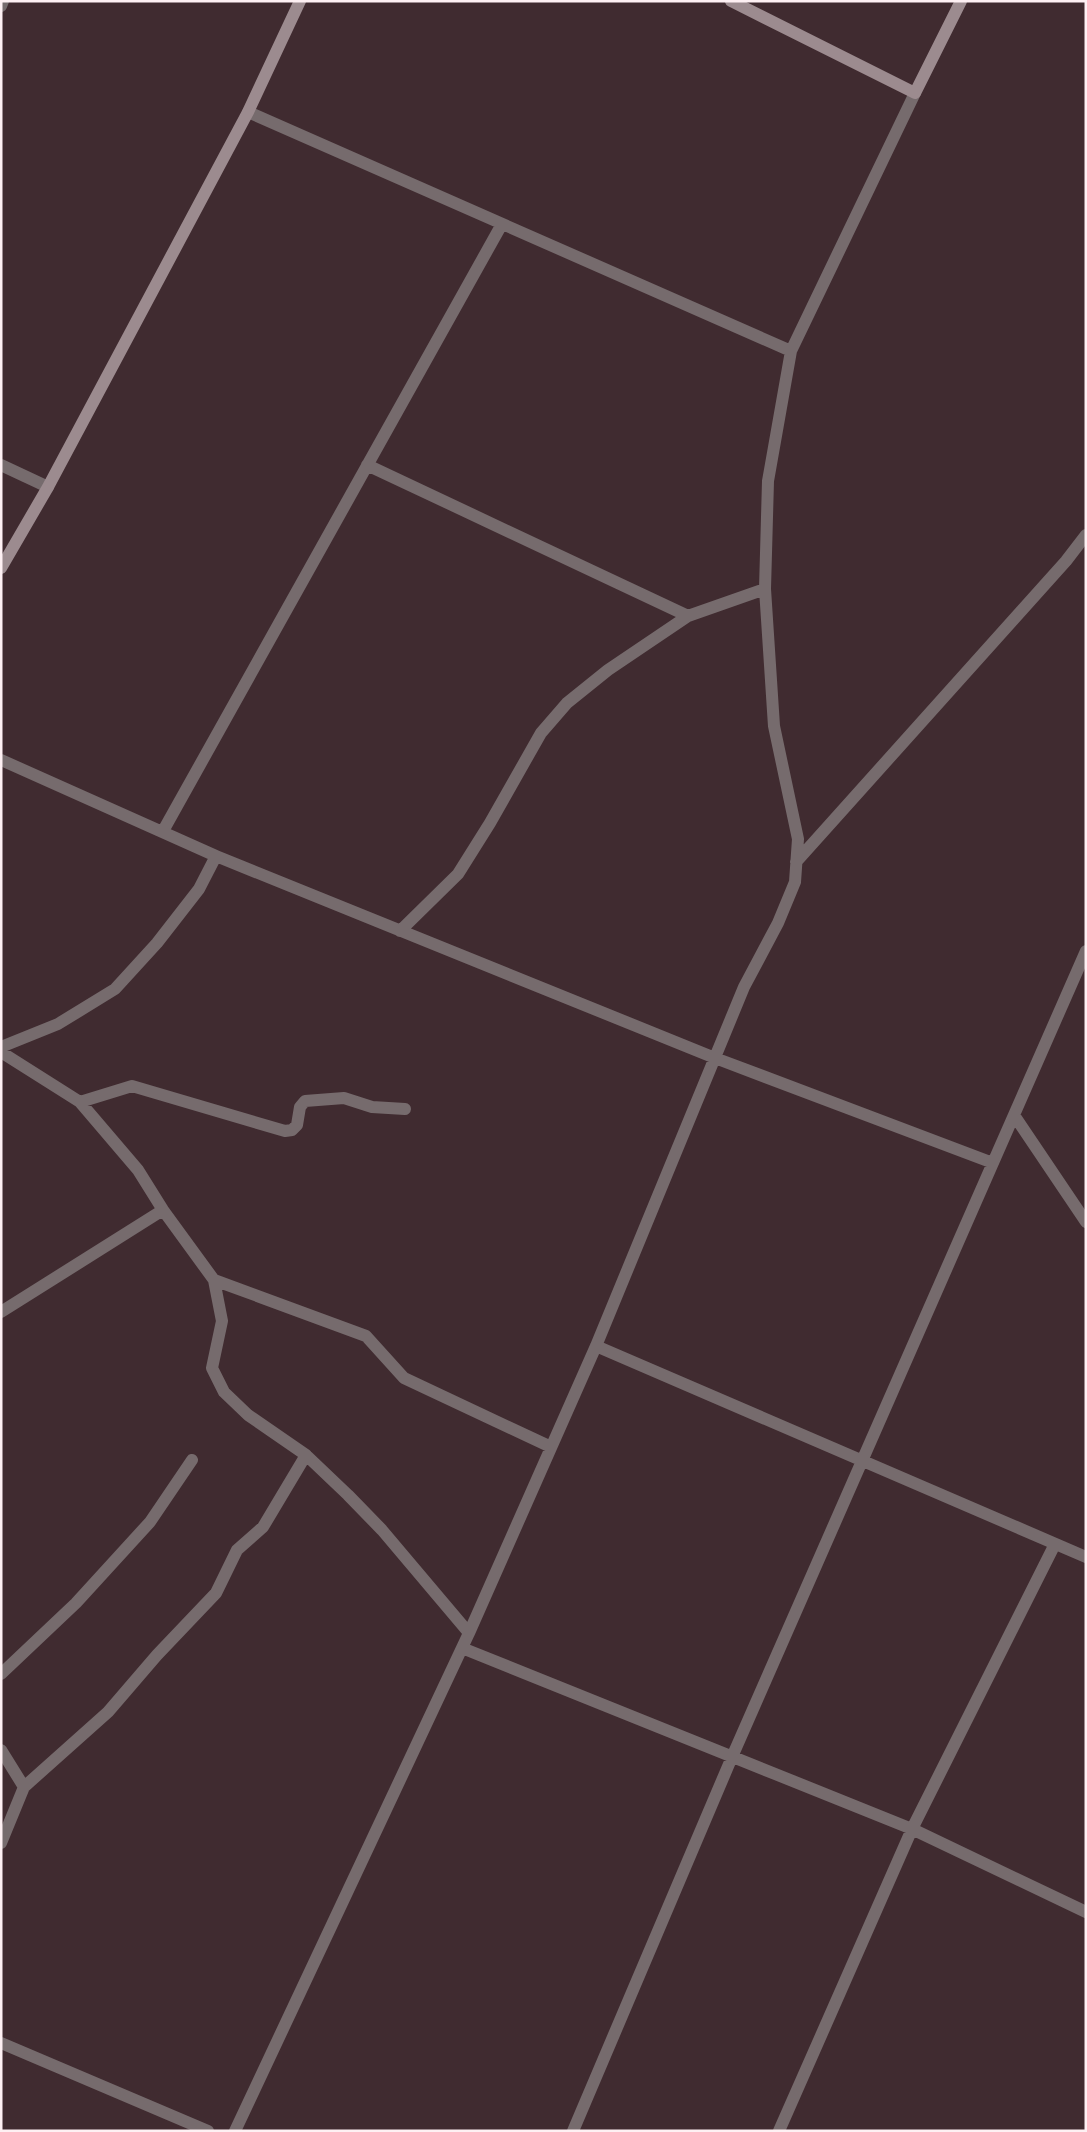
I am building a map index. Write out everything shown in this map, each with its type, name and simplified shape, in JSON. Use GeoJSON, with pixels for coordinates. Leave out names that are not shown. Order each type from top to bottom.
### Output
{"type":"FeatureCollection","features":[{"type":"Feature","properties":{"kind":"street"},"geometry":{"type":"LineString","coordinates":[[1,6],[3,1]]}},
{"type":"Feature","properties":{"kind":"street"},"geometry":{"type":"LineString","coordinates":[[1,568],[48,487],[248,112],[300,1]]}},
{"type":"Feature","properties":{"kind":"street"},"geometry":{"type":"LineString","coordinates":[[731,1],[915,93]]}},
{"type":"Feature","properties":{"kind":"street"},"geometry":{"type":"LineString","coordinates":[[235,2131],[469,1633],[596,1346],[744,988],[778,923],[795,882],[798,839],[774,726],[765,589],[768,481],[791,351],[961,1]]}},
{"type":"Feature","properties":{"kind":"street"},"geometry":{"type":"LineString","coordinates":[[248,112],[791,351]]}},
{"type":"Feature","properties":{"kind":"street"},"geometry":{"type":"LineString","coordinates":[[163,830],[502,224]]}},
{"type":"Feature","properties":{"kind":"street"},"geometry":{"type":"LineString","coordinates":[[367,464],[688,616]]}},
{"type":"Feature","properties":{"kind":"street"},"geometry":{"type":"LineString","coordinates":[[1,465],[48,487]]}},
{"type":"Feature","properties":{"kind":"street"},"geometry":{"type":"LineString","coordinates":[[796,862],[1066,562],[1086,535]]}},
{"type":"Feature","properties":{"kind":"street"},"geometry":{"type":"LineString","coordinates":[[400,931],[458,874],[490,823],[541,733],[567,703],[608,670],[688,616],[765,589]]}},
{"type":"Feature","properties":{"kind":"street"},"geometry":{"type":"LineString","coordinates":[[1,760],[163,830],[216,856],[400,931],[715,1058],[993,1163]]}},
{"type":"Feature","properties":{"kind":"street"},"geometry":{"type":"LineString","coordinates":[[1,1047],[58,1024],[115,989],[158,943],[199,889],[216,856]]}},
{"type":"Feature","properties":{"kind":"street"},"geometry":{"type":"LineString","coordinates":[[572,2131],[732,1757],[1086,951]]}},
{"type":"Feature","properties":{"kind":"street"},"geometry":{"type":"LineString","coordinates":[[1,1052],[80,1102],[138,1170],[163,1210],[214,1280],[222,1321],[212,1368],[224,1392],[248,1415],[306,1455],[382,1530],[469,1633]]}},
{"type":"Feature","properties":{"kind":"street"},"geometry":{"type":"LineString","coordinates":[[80,1102],[132,1086],[286,1131],[292,1130],[297,1126],[300,1107],[305,1102],[344,1098],[372,1107],[405,1109]]}},
{"type":"Feature","properties":{"kind":"street"},"geometry":{"type":"LineString","coordinates":[[1014,1114],[1086,1222]]}},
{"type":"Feature","properties":{"kind":"street"},"geometry":{"type":"LineString","coordinates":[[1,1312],[163,1210]]}},
{"type":"Feature","properties":{"kind":"street"},"geometry":{"type":"LineString","coordinates":[[214,1280],[366,1336],[404,1378],[551,1447]]}},
{"type":"Feature","properties":{"kind":"street"},"geometry":{"type":"LineString","coordinates":[[596,1346],[1086,1557]]}},
{"type":"Feature","properties":{"kind":"street"},"geometry":{"type":"LineString","coordinates":[[1,1844],[24,1787],[108,1712],[157,1655],[216,1593],[237,1550],[263,1527],[306,1455]]}},
{"type":"Feature","properties":{"kind":"street"},"geometry":{"type":"LineString","coordinates":[[1,1674],[76,1604],[150,1522],[192,1460]]}},
{"type":"Feature","properties":{"kind":"street"},"geometry":{"type":"LineString","coordinates":[[778,2131],[912,1829],[1055,1544]]}},
{"type":"Feature","properties":{"kind":"street"},"geometry":{"type":"LineString","coordinates":[[462,1648],[912,1829],[1086,1912]]}},
{"type":"Feature","properties":{"kind":"street"},"geometry":{"type":"LineString","coordinates":[[1,1750],[24,1787]]}},
{"type":"Feature","properties":{"kind":"street"},"geometry":{"type":"LineString","coordinates":[[1,2043],[208,2131]]}}]}
